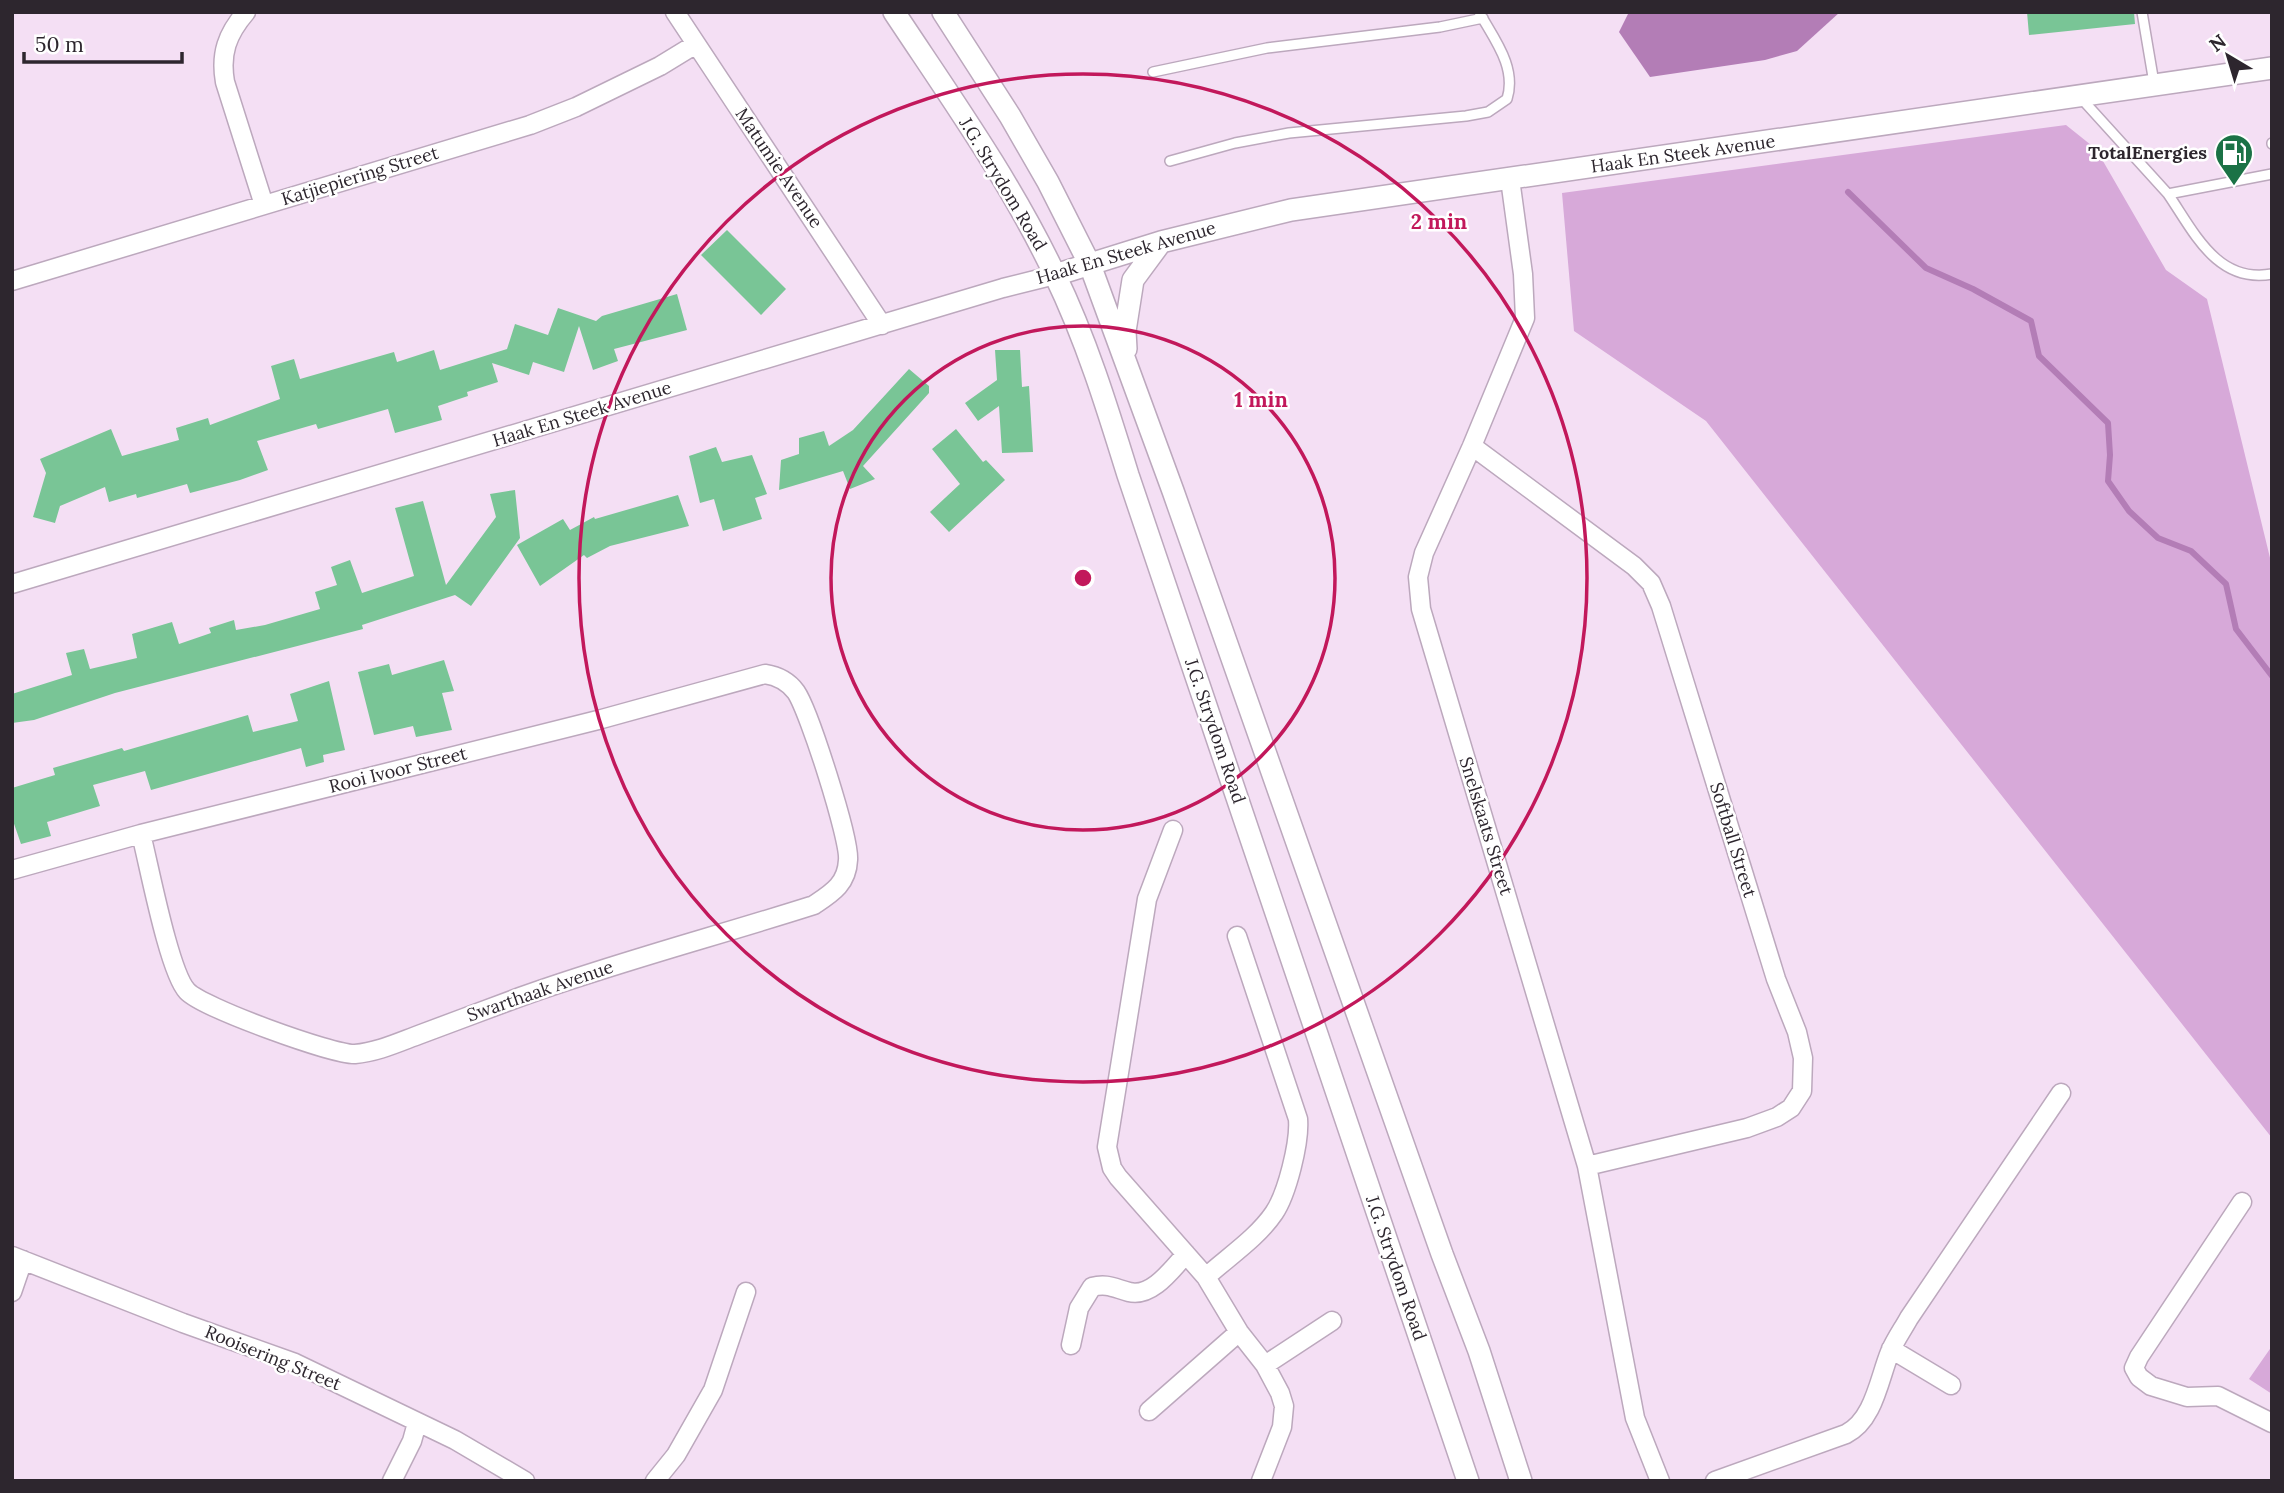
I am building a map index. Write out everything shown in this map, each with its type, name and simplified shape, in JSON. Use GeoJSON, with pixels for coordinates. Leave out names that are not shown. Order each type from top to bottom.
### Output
{"type":"FeatureCollection","features":[{"type":"Feature","properties":{"kind":"street"},"geometry":{"type":"LineString","coordinates":[[246,12],[230,34],[223,52],[222,65],[264,205]]}},
{"type":"Feature","properties":{"kind":"street","name":"Matumie Avenue"},"geometry":{"type":"LineString","coordinates":[[675,12],[882,325]]}},
{"type":"Feature","properties":{"kind":"street","name":"J.G. Strydom Road"},"geometry":{"type":"LineString","coordinates":[[894,12],[1003,178],[1055,275],[1097,376],[1468,1481]]}},
{"type":"Feature","properties":{"kind":"street","name":"J.G. Strydom Road"},"geometry":{"type":"LineString","coordinates":[[943,12],[1010,116],[1048,182],[1090,265],[1479,1351],[1521,1481]]}},
{"type":"Feature","properties":{"kind":"street","name":"Katjiepiering Street"},"geometry":{"type":"LineString","coordinates":[[12,281],[550,118],[660,66],[696,44]]}},
{"type":"Feature","properties":{"kind":"street","name":"Haak En Steek Avenue"},"geometry":{"type":"LineString","coordinates":[[12,584],[1161,242],[1291,210],[2272,68]]}},
{"type":"Feature","properties":{"kind":"street","name":"Snelskaats Street"},"geometry":{"type":"LineString","coordinates":[[1510,179],[1523,274],[1525,318],[1424,553],[1418,577],[1421,609],[1587,1166],[1635,1418],[1660,1481]]}},
{"type":"Feature","properties":{"kind":"street"},"geometry":{"type":"LineString","coordinates":[[1126,365],[1125,331],[1130,289],[1139,271],[1161,242]]}},
{"type":"Feature","properties":{"kind":"street","name":"Softball Street"},"geometry":{"type":"LineString","coordinates":[[1472,446],[1634,566],[1651,583],[1661,607],[1776,979],[1797,1032],[1802,1058],[1802,1091],[1791,1108],[1777,1117],[1747,1128],[1587,1166]]}},
{"type":"Feature","properties":{"kind":"street","name":"Rooi Ivoor Street"},"geometry":{"type":"LineString","coordinates":[[12,870],[141,834],[598,720],[765,674],[783,680]]}},
{"type":"Feature","properties":{"kind":"street","name":"Swarthaak Avenue"},"geometry":{"type":"LineString","coordinates":[[141,834],[174,966],[187,992],[205,1004],[332,1051],[350,1054],[377,1050],[619,963],[814,905],[838,889],[846,870],[847,847],[810,722],[797,693],[783,680]]}},
{"type":"Feature","properties":{"kind":"street"},"geometry":{"type":"LineString","coordinates":[[1173,830],[1147,899],[1107,1147],[1112,1168],[1118,1177],[1206,1277],[1239,1332],[1265,1365],[1284,1406],[1282,1427],[1261,1481]]}},
{"type":"Feature","properties":{"kind":"street"},"geometry":{"type":"LineString","coordinates":[[1206,1277],[1254,1235],[1275,1212],[1298,1144],[1298,1119],[1237,936]]}},
{"type":"Feature","properties":{"kind":"street"},"geometry":{"type":"LineString","coordinates":[[1715,1481],[1855,1430],[1865,1416],[1891,1349],[2061,1093]]}},
{"type":"Feature","properties":{"kind":"street"},"geometry":{"type":"LineString","coordinates":[[2242,1202],[2134,1368],[2139,1377],[2151,1386],[2187,1397],[2218,1396],[2272,1423]]}},
{"type":"Feature","properties":{"kind":"street"},"geometry":{"type":"LineString","coordinates":[[1071,1345],[1079,1308],[1092,1287],[1109,1284],[1132,1293],[1147,1290],[1186,1254]]}},
{"type":"Feature","properties":{"kind":"street"},"geometry":{"type":"LineString","coordinates":[[12,1292],[18,1258]]}},
{"type":"Feature","properties":{"kind":"street","name":"Rooisering Street"},"geometry":{"type":"LineString","coordinates":[[18,1258],[183,1323],[295,1363],[456,1440],[525,1481]]}},
{"type":"Feature","properties":{"kind":"street"},"geometry":{"type":"LineString","coordinates":[[655,1481],[676,1455],[713,1390],[746,1292]]}},
{"type":"Feature","properties":{"kind":"street"},"geometry":{"type":"LineString","coordinates":[[1265,1365],[1332,1321]]}},
{"type":"Feature","properties":{"kind":"street"},"geometry":{"type":"LineString","coordinates":[[1149,1412],[1239,1332]]}},
{"type":"Feature","properties":{"kind":"street"},"geometry":{"type":"LineString","coordinates":[[1891,1349],[1951,1385]]}},
{"type":"Feature","properties":{"kind":"street"},"geometry":{"type":"LineString","coordinates":[[392,1481],[412,1441],[417,1423]]}},
{"type":"Feature","properties":{"kind":"lane"},"geometry":{"type":"LineString","coordinates":[[2142,12],[2154,85]]}},
{"type":"Feature","properties":{"kind":"lane"},"geometry":{"type":"LineString","coordinates":[[1153,72],[1267,48],[1440,27],[1481,15],[1502,52],[1510,83],[1507,99],[1488,112],[1289,133],[1235,143],[1170,161]]}},
{"type":"Feature","properties":{"kind":"lane"},"geometry":{"type":"LineString","coordinates":[[2078,96],[2168,194],[2218,263],[2239,274],[2272,274]]}},
{"type":"Feature","properties":{"kind":"lane"},"geometry":{"type":"LineString","coordinates":[[2168,194],[2272,174]]}},
{"type":"Feature","properties":{"kind":"shaded area"},"geometry":{"type":"Polygon","coordinates":[[[1629,12],[1840,12],[1797,51],[1765,60],[1650,77],[1619,32],[1629,12]]]}},
{"type":"Feature","properties":{"kind":"shaded area"},"geometry":{"type":"Polygon","coordinates":[[[2066,125],[2096,149],[2166,270],[2207,299],[2272,566],[2272,1138],[1706,421],[1574,331],[1562,193],[2066,125]]]}},
{"type":"Feature","properties":{"kind":"shaded area"},"geometry":{"type":"Polygon","coordinates":[[[2272,1346],[2272,1394],[2249,1379],[2272,1346]]]}},
{"type":"Feature","properties":{"kind":"building"},"geometry":{"type":"Polygon","coordinates":[[[2027,12],[2134,12],[2135,24],[2029,35],[2027,12]]]}},
{"type":"Feature","properties":{"kind":"building"},"geometry":{"type":"Polygon","coordinates":[[[727,230],[786,289],[761,315],[701,255],[727,230]]]}},
{"type":"Feature","properties":{"kind":"building"},"geometry":{"type":"Polygon","coordinates":[[[677,294],[687,330],[614,349],[618,361],[593,370],[579,326],[564,372],[533,362],[529,375],[492,363],[498,382],[467,392],[468,396],[438,406],[442,420],[395,433],[388,409],[318,429],[316,424],[257,441],[268,470],[240,480],[190,493],[187,484],[137,498],[136,494],[109,502],[105,487],[60,506],[55,523],[33,517],[46,473],[40,459],[111,429],[122,456],[179,440],[176,428],[208,418],[210,425],[280,399],[271,366],[294,359],[300,379],[394,352],[397,362],[434,350],[440,370],[507,349],[515,324],[548,335],[558,308],[596,321],[602,316],[677,294]]]}},
{"type":"Feature","properties":{"kind":"building"},"geometry":{"type":"Polygon","coordinates":[[[995,350],[1020,350],[1022,387],[1029,386],[1033,452],[1002,453],[999,406],[978,421],[965,403],[997,380],[995,350]]]}},
{"type":"Feature","properties":{"kind":"building"},"geometry":{"type":"Polygon","coordinates":[[[909,369],[929,386],[929,393],[863,466],[875,479],[850,489],[843,471],[779,490],[781,460],[799,454],[799,438],[824,431],[829,446],[853,430],[909,369]]]}},
{"type":"Feature","properties":{"kind":"building"},"geometry":{"type":"Polygon","coordinates":[[[956,429],[983,462],[986,460],[1005,480],[949,532],[930,512],[960,484],[932,449],[956,429]]]}},
{"type":"Feature","properties":{"kind":"building"},"geometry":{"type":"Polygon","coordinates":[[[716,447],[722,462],[752,455],[767,494],[755,498],[762,519],[723,531],[714,499],[700,503],[689,456],[716,447]]]}},
{"type":"Feature","properties":{"kind":"building"},"geometry":{"type":"Polygon","coordinates":[[[515,490],[520,538],[471,606],[455,595],[362,625],[363,629],[115,693],[34,720],[12,723],[12,694],[72,675],[66,653],[84,649],[90,669],[137,658],[132,634],[172,622],[179,644],[211,633],[209,628],[234,620],[236,630],[265,625],[320,609],[315,592],[337,585],[331,567],[350,560],[362,593],[414,576],[395,508],[423,501],[446,585],[496,517],[490,494],[515,490]]]}},
{"type":"Feature","properties":{"kind":"building"},"geometry":{"type":"Polygon","coordinates":[[[678,495],[689,526],[610,546],[587,558],[584,555],[540,586],[517,545],[563,519],[570,530],[594,517],[595,519],[678,495]]]}},
{"type":"Feature","properties":{"kind":"building"},"geometry":{"type":"Polygon","coordinates":[[[444,660],[454,691],[442,693],[452,730],[416,737],[413,726],[374,735],[358,672],[389,664],[392,675],[444,660]]]}},
{"type":"Feature","properties":{"kind":"building"},"geometry":{"type":"Polygon","coordinates":[[[329,681],[345,750],[323,755],[324,762],[306,767],[301,748],[151,790],[145,771],[93,785],[100,806],[47,822],[51,836],[21,844],[12,818],[12,788],[55,775],[53,768],[122,748],[124,751],[248,715],[253,732],[298,721],[290,694],[329,681]]]}},
{"type":"Feature","properties":{"kind":"waterway"},"geometry":{"type":"LineString","coordinates":[[1848,192],[1926,268],[1973,289],[2031,321],[2039,356],[2108,423],[2108,481],[2129,511],[2158,538],[2191,551],[2226,584],[2236,629],[2272,676]]}},
{"type":"Feature","properties":{"kind":"place","name":"TotalEnergies"},"geometry":{"type":"Point","coordinates":[2234,187]}}]}
